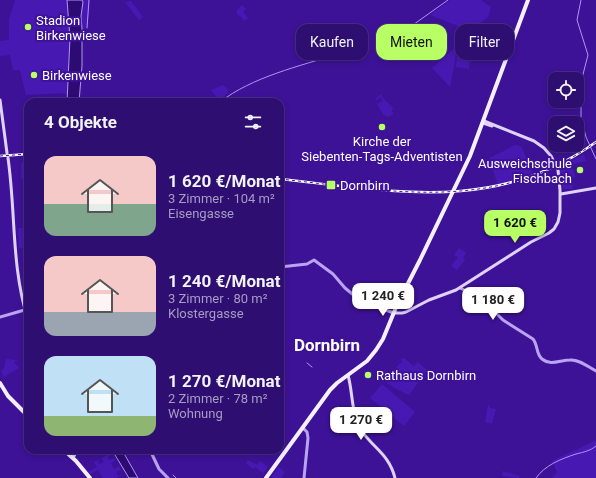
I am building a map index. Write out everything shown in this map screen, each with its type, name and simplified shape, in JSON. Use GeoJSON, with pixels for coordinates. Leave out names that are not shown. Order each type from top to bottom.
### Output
{"type":"FeatureCollection","features":[{"type":"Feature","properties":{"kind":"main road"},"geometry":{"type":"LineString","coordinates":[[266,478],[330,390],[367,361],[383,339],[394,313],[459,179],[483,122],[528,0]]}},
{"type":"Feature","properties":{"kind":"main road"},"geometry":{"type":"LineString","coordinates":[[0,100],[7,153]]}},
{"type":"Feature","properties":{"kind":"main road"},"geometry":{"type":"LineString","coordinates":[[394,313],[406,312],[429,300],[451,293],[460,288],[554,229],[560,218],[558,170],[549,153],[542,146],[533,141],[483,122]]}},
{"type":"Feature","properties":{"kind":"main road"},"geometry":{"type":"LineString","coordinates":[[8,158],[11,182],[14,252],[18,284],[24,303]]}},
{"type":"Feature","properties":{"kind":"main road"},"geometry":{"type":"LineString","coordinates":[[560,194],[596,188]]}},
{"type":"Feature","properties":{"kind":"main road"},"geometry":{"type":"LineString","coordinates":[[348,375],[354,412],[359,425],[364,434],[385,456],[395,478]]}},
{"type":"Feature","properties":{"kind":"main road"},"geometry":{"type":"LineString","coordinates":[[0,382],[8,396],[24,412]]}},
{"type":"Feature","properties":{"kind":"main road"},"geometry":{"type":"LineString","coordinates":[[68,454],[90,478]]}},
{"type":"Feature","properties":{"kind":"main road"},"geometry":{"type":"LineString","coordinates":[[73,458],[75,454]]}},
{"type":"Feature","properties":{"kind":"street"},"geometry":{"type":"LineString","coordinates":[[284,267],[307,264],[314,260],[332,273],[347,290],[356,297],[369,304],[394,313]]}},
{"type":"Feature","properties":{"kind":"street"},"geometry":{"type":"LineString","coordinates":[[460,288],[481,298],[503,320],[533,339],[536,343],[539,354],[545,360],[555,362],[572,360],[596,371]]}},
{"type":"Feature","properties":{"kind":"street"},"geometry":{"type":"LineString","coordinates":[[0,318],[24,310]]}},
{"type":"Feature","properties":{"kind":"street"},"geometry":{"type":"LineString","coordinates":[[303,429],[308,434],[304,478]]}},
{"type":"Feature","properties":{"kind":"street"},"geometry":{"type":"LineString","coordinates":[[152,454],[159,470],[168,478]]}},
{"type":"Feature","properties":{"kind":"shaded area"},"geometry":{"type":"Polygon","coordinates":[[[15,0],[67,0],[70,38],[67,94],[26,95],[20,70],[13,70],[10,55],[0,56],[0,41],[9,40],[9,20],[15,0]]]}},
{"type":"Feature","properties":{"kind":"shaded area"},"geometry":{"type":"Polygon","coordinates":[[[67,0],[82,0],[82,66],[79,98],[67,98],[70,38],[67,0]]]}},
{"type":"Feature","properties":{"kind":"shaded area"},"geometry":{"type":"Polygon","coordinates":[[[82,0],[90,0],[87,25],[86,28],[82,29],[81,16],[82,0]]]}},
{"type":"Feature","properties":{"kind":"shaded area"},"geometry":{"type":"Polygon","coordinates":[[[450,0],[481,0],[491,7],[488,17],[480,24],[455,25],[430,15],[450,0]]]}},
{"type":"Feature","properties":{"kind":"shaded area"},"geometry":{"type":"Polygon","coordinates":[[[131,1],[143,17],[139,20],[125,2],[131,1]]]}},
{"type":"Feature","properties":{"kind":"shaded area"},"geometry":{"type":"Polygon","coordinates":[[[242,5],[246,9],[243,12],[248,18],[244,21],[240,15],[238,16],[236,11],[242,5]]]}},
{"type":"Feature","properties":{"kind":"shaded area"},"geometry":{"type":"Polygon","coordinates":[[[455,48],[455,59],[450,87],[432,68],[441,60],[447,60],[447,55],[455,48]]]}},
{"type":"Feature","properties":{"kind":"shaded area"},"geometry":{"type":"Polygon","coordinates":[[[457,60],[470,60],[469,69],[456,67],[457,60]]]}},
{"type":"Feature","properties":{"kind":"shaded area"},"geometry":{"type":"Polygon","coordinates":[[[223,85],[229,90],[227,91],[228,93],[222,98],[217,98],[211,90],[223,85]]]}},
{"type":"Feature","properties":{"kind":"shaded area"},"geometry":{"type":"Polygon","coordinates":[[[381,94],[395,110],[392,109],[392,112],[394,113],[391,116],[387,117],[383,114],[377,104],[383,101],[381,97],[376,100],[375,99],[381,94]]]}},
{"type":"Feature","properties":{"kind":"shaded area"},"geometry":{"type":"Polygon","coordinates":[[[515,145],[522,148],[533,173],[498,185],[489,158],[515,145]]]}},
{"type":"Feature","properties":{"kind":"shaded area"},"geometry":{"type":"Polygon","coordinates":[[[584,154],[586,161],[572,164],[575,177],[571,179],[572,189],[563,189],[558,167],[584,154]]]}},
{"type":"Feature","properties":{"kind":"shaded area"},"geometry":{"type":"Polygon","coordinates":[[[24,162],[24,180],[21,178],[21,163],[24,162]]]}},
{"type":"Feature","properties":{"kind":"shaded area"},"geometry":{"type":"Polygon","coordinates":[[[18,228],[24,228],[24,248],[19,248],[18,228]]]}},
{"type":"Feature","properties":{"kind":"shaded area"},"geometry":{"type":"Polygon","coordinates":[[[459,248],[466,253],[463,258],[465,260],[457,270],[451,266],[458,257],[454,255],[459,248]]]}},
{"type":"Feature","properties":{"kind":"shaded area"},"geometry":{"type":"Polygon","coordinates":[[[404,358],[414,366],[418,362],[427,370],[409,395],[394,388],[377,375],[380,370],[383,372],[385,369],[388,374],[397,373],[396,368],[402,363],[401,359],[404,358]]]}},
{"type":"Feature","properties":{"kind":"shaded area"},"geometry":{"type":"Polygon","coordinates":[[[6,359],[17,360],[14,362],[19,368],[4,377],[1,371],[4,368],[6,359]]]}},
{"type":"Feature","properties":{"kind":"shaded area"},"geometry":{"type":"Polygon","coordinates":[[[382,384],[415,412],[404,426],[370,398],[382,384]]]}},
{"type":"Feature","properties":{"kind":"shaded area"},"geometry":{"type":"Polygon","coordinates":[[[488,405],[490,406],[489,408],[496,409],[492,424],[485,422],[484,427],[488,405]]]}},
{"type":"Feature","properties":{"kind":"shaded area"},"geometry":{"type":"Polygon","coordinates":[[[596,440],[596,478],[552,478],[557,472],[552,461],[596,440]]]}},
{"type":"Feature","properties":{"kind":"shaded area"},"geometry":{"type":"Polygon","coordinates":[[[110,454],[111,455],[108,457],[109,460],[114,458],[115,461],[111,463],[114,469],[119,466],[121,470],[116,472],[118,476],[124,474],[116,478],[103,478],[98,470],[90,474],[88,472],[97,467],[94,462],[100,459],[98,462],[99,464],[104,462],[101,458],[110,454]]]}},
{"type":"Feature","properties":{"kind":"shaded area"},"geometry":{"type":"Polygon","coordinates":[[[114,454],[124,454],[138,478],[129,478],[114,454]]]}},
{"type":"Feature","properties":{"kind":"shaded area"},"geometry":{"type":"Polygon","coordinates":[[[248,460],[257,465],[260,461],[268,467],[263,473],[255,467],[253,469],[246,463],[248,460]]]}},
{"type":"Feature","properties":{"kind":"shaded area"},"geometry":{"type":"Polygon","coordinates":[[[279,467],[285,472],[281,478],[271,478],[279,467]]]}},
{"type":"Feature","properties":{"kind":"shaded area"},"geometry":{"type":"Polygon","coordinates":[[[503,471],[519,476],[519,478],[502,476],[503,471]]]}},
{"type":"Feature","properties":{"kind":"waterway"},"geometry":{"type":"LineString","coordinates":[[87,28],[89,0]]}},
{"type":"Feature","properties":{"kind":"waterway"},"geometry":{"type":"LineString","coordinates":[[414,24],[448,0]]}},
{"type":"Feature","properties":{"kind":"waterway"},"geometry":{"type":"LineString","coordinates":[[581,0],[577,20],[588,55],[581,82],[581,117],[586,137],[596,159]]}},
{"type":"Feature","properties":{"kind":"waterway"},"geometry":{"type":"LineString","coordinates":[[226,98],[261,79],[318,60]]}},
{"type":"Feature","properties":{"kind":"waterway"},"geometry":{"type":"LineString","coordinates":[[307,363],[312,367]]}},
{"type":"Feature","properties":{"kind":"waterway"},"geometry":{"type":"LineString","coordinates":[[536,478],[544,469],[559,460],[589,450],[596,446]]}},
{"type":"Feature","properties":{"kind":"waterway"},"geometry":{"type":"LineString","coordinates":[[173,475],[176,478]]}},
{"type":"Feature","properties":{"kind":"railway"},"geometry":{"type":"LineString","coordinates":[[284,179],[403,192],[443,192],[482,189],[520,180],[558,165],[596,142]]}},
{"type":"Feature","properties":{"kind":"railway"},"geometry":{"type":"LineString","coordinates":[[0,156],[24,154]]}},
{"type":"Feature","properties":{"kind":"place","name":"Stadion Birkenwiese"},"geometry":{"type":"Point","coordinates":[28,27]}},
{"type":"Feature","properties":{"kind":"place","name":"Birkenwiese"},"geometry":{"type":"Point","coordinates":[34,75]}},
{"type":"Feature","properties":{"kind":"place","name":"Kirche der Siebenten-Tags-Adventisten"},"geometry":{"type":"Point","coordinates":[382,127]}},
{"type":"Feature","properties":{"kind":"place","name":"Ausweichschule Fischbach"},"geometry":{"type":"Point","coordinates":[580,170]}},
{"type":"Feature","properties":{"kind":"place","name":"Dornbirn"},"geometry":{"type":"Point","coordinates":[331,185]}},
{"type":"Feature","properties":{"kind":"place","name":"Rathaus Dornbirn"},"geometry":{"type":"Point","coordinates":[368,375]}},
{"type":"Feature","properties":{"kind":"district","name":"Dornbirn"},"geometry":{"type":"Point","coordinates":[327,345]}}]}
